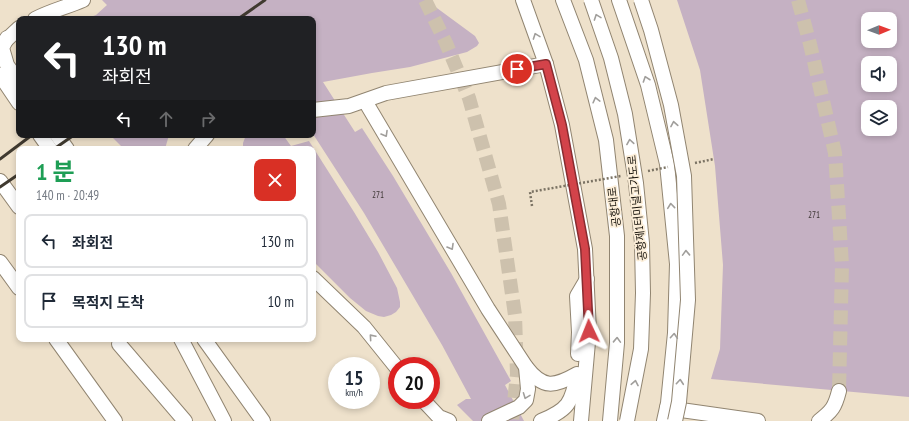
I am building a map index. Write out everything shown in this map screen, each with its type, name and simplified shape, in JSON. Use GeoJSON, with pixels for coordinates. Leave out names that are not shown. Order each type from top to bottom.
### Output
{"type":"FeatureCollection","features":[{"type":"Feature","properties":{"kind":"street"},"geometry":{"type":"LineString","coordinates":[[40,16],[83,0]]}},
{"type":"Feature","properties":{"kind":"street"},"geometry":{"type":"LineString","coordinates":[[523,0],[546,64],[562,125],[585,249],[589,331],[581,421]]}},
{"type":"Feature","properties":{"kind":"street","name":"공항대로"},"geometry":{"type":"LineString","coordinates":[[564,0],[586,60],[606,140],[617,236],[617,343],[610,421]]}},
{"type":"Feature","properties":{"kind":"street","name":"공항제1터미널고가도로"},"geometry":{"type":"LineString","coordinates":[[591,0],[612,58],[625,114],[636,183],[641,235],[643,293],[641,348],[627,421]]}},
{"type":"Feature","properties":{"kind":"street"},"geometry":{"type":"LineString","coordinates":[[619,0],[648,85],[667,164],[677,264],[675,333],[666,414],[758,421]]}},
{"type":"Feature","properties":{"kind":"street"},"geometry":{"type":"LineString","coordinates":[[641,0],[651,30],[671,105],[684,176],[688,300],[679,402],[675,421]]}},
{"type":"Feature","properties":{"kind":"street"},"geometry":{"type":"LineString","coordinates":[[16,31],[3,42],[2,48],[7,65],[16,78]]}},
{"type":"Feature","properties":{"kind":"street"},"geometry":{"type":"LineString","coordinates":[[316,110],[349,106],[386,93],[546,64]]}},
{"type":"Feature","properties":{"kind":"street"},"geometry":{"type":"LineString","coordinates":[[0,75],[16,99]]}},
{"type":"Feature","properties":{"kind":"street"},"geometry":{"type":"LineString","coordinates":[[365,101],[484,303],[532,375],[540,382],[551,384],[564,381],[577,374]]}},
{"type":"Feature","properties":{"kind":"street"},"geometry":{"type":"LineString","coordinates":[[3,190],[16,204]]}},
{"type":"Feature","properties":{"kind":"street"},"geometry":{"type":"LineString","coordinates":[[0,262],[16,284]]}},
{"type":"Feature","properties":{"kind":"street"},"geometry":{"type":"LineString","coordinates":[[541,421],[555,416],[566,407],[573,394],[577,374],[579,332],[577,296],[587,279]]}},
{"type":"Feature","properties":{"kind":"street"},"geometry":{"type":"LineString","coordinates":[[316,281],[364,327],[388,357]]}},
{"type":"Feature","properties":{"kind":"street"},"geometry":{"type":"LineString","coordinates":[[58,342],[115,421]]}},
{"type":"Feature","properties":{"kind":"street"},"geometry":{"type":"LineString","coordinates":[[117,342],[174,421]]}},
{"type":"Feature","properties":{"kind":"street"},"geometry":{"type":"LineString","coordinates":[[117,342],[185,421]]}},
{"type":"Feature","properties":{"kind":"street"},"geometry":{"type":"LineString","coordinates":[[183,342],[224,421]]}},
{"type":"Feature","properties":{"kind":"street"},"geometry":{"type":"LineString","coordinates":[[206,342],[263,421]]}},
{"type":"Feature","properties":{"kind":"street"},"geometry":{"type":"LineString","coordinates":[[489,421],[519,407],[526,400],[528,389],[526,367]]}},
{"type":"Feature","properties":{"kind":"street"},"geometry":{"type":"LineString","coordinates":[[819,421],[830,413],[836,402],[838,391]]}},
{"type":"Feature","properties":{"kind":"street"},"geometry":{"type":"LineString","coordinates":[[431,409],[439,417],[449,421]]}},
{"type":"Feature","properties":{"kind":"path"},"geometry":{"type":"LineString","coordinates":[[691,163],[714,159]]}},
{"type":"Feature","properties":{"kind":"path"},"geometry":{"type":"LineString","coordinates":[[645,172],[676,166]]}},
{"type":"Feature","properties":{"kind":"path"},"geometry":{"type":"LineString","coordinates":[[532,206],[530,192],[622,176]]}},
{"type":"Feature","properties":{"kind":"building"},"geometry":{"type":"Polygon","coordinates":[[[102,0],[426,0],[475,36],[479,43],[467,52],[410,67],[323,82],[355,132],[362,128],[393,176],[451,273],[511,381],[505,385],[524,421],[473,421],[457,405],[466,399],[471,399],[442,345],[364,213],[316,138],[316,16],[93,16],[107,5],[102,0]]]}},
{"type":"Feature","properties":{"kind":"building"},"geometry":{"type":"Polygon","coordinates":[[[677,0],[909,0],[909,397],[711,379],[720,349],[723,265],[715,166],[700,70],[677,0]]]}},
{"type":"Feature","properties":{"kind":"building"},"geometry":{"type":"Polygon","coordinates":[[[113,138],[168,138],[166,146],[121,146],[113,138]]]}},
{"type":"Feature","properties":{"kind":"building"},"geometry":{"type":"Polygon","coordinates":[[[245,138],[285,138],[291,146],[243,146],[245,138]]]}},
{"type":"Feature","properties":{"kind":"building"},"geometry":{"type":"Polygon","coordinates":[[[309,141],[312,146],[291,146],[309,141]]]}},
{"type":"Feature","properties":{"kind":"building"},"geometry":{"type":"Polygon","coordinates":[[[316,152],[378,252],[397,288],[400,307],[391,315],[384,317],[378,316],[366,311],[350,298],[316,264],[316,152]]]}},
{"type":"Feature","properties":{"kind":"tunnel"},"geometry":{"type":"LineString","coordinates":[[425,0],[446,43],[469,98],[499,204],[515,315],[517,374],[512,421]]}},
{"type":"Feature","properties":{"kind":"tunnel"},"geometry":{"type":"LineString","coordinates":[[798,0],[810,44],[835,153],[842,265],[839,391]]}},
{"type":"Feature","properties":{"kind":"railway"},"geometry":{"type":"LineString","coordinates":[[242,16],[265,0]]}},
{"type":"Feature","properties":{"kind":"railway"},"geometry":{"type":"LineString","coordinates":[[17,146],[28,138]]}},
{"type":"Feature","properties":{"kind":"railway"},"geometry":{"type":"LineString","coordinates":[[58,146],[70,138]]}},
{"type":"Feature","properties":{"kind":"railway"},"geometry":{"type":"LineString","coordinates":[[0,159],[16,147]]}},
{"type":"Feature","properties":{"kind":"railway"},"geometry":{"type":"LineString","coordinates":[[0,187],[16,176]]}},
{"type":"Feature","properties":{"kind":"route"},"geometry":{"type":"LineString","coordinates":[[517,69],[546,64],[562,125],[585,249],[589,331]]}}]}
